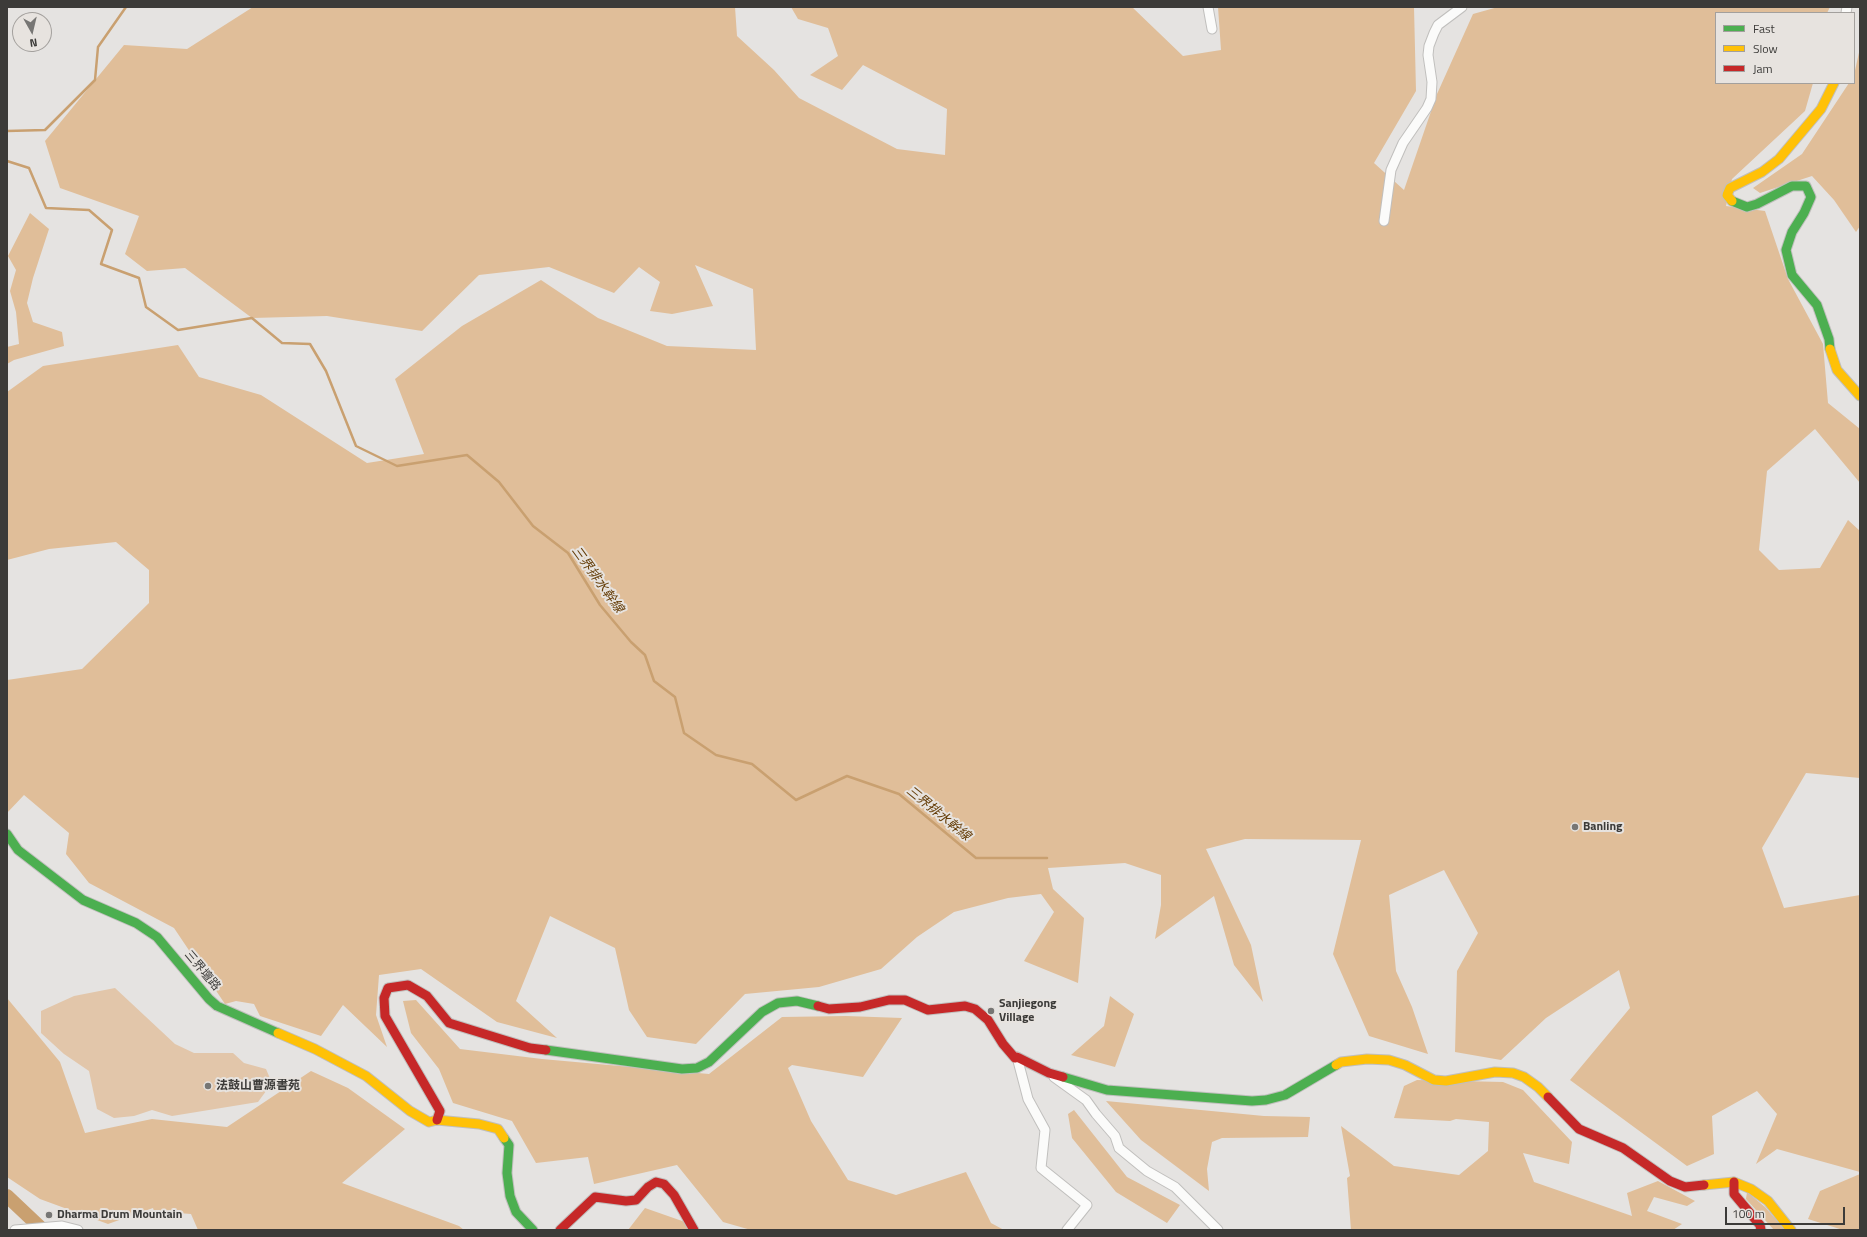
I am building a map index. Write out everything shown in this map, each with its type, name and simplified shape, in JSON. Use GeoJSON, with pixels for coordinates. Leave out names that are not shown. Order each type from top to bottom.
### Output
{"type":"FeatureCollection","features":[{"type":"Feature","properties":{"kind":"street"},"geometry":{"type":"LineString","coordinates":[[1208,7],[1212,29]]}},
{"type":"Feature","properties":{"kind":"street"},"geometry":{"type":"LineString","coordinates":[[1384,221],[1391,170],[1403,144],[1427,108],[1430,99],[1432,82],[1428,55],[1429,46],[1438,25],[1462,7]]}},
{"type":"Feature","properties":{"kind":"street"},"geometry":{"type":"LineString","coordinates":[[1834,84],[1821,109],[1779,159],[1762,172],[1730,188],[1727,195],[1730,200],[1747,207],[1758,204],[1792,186],[1806,186],[1811,197],[1804,213],[1792,232],[1786,250],[1792,275],[1817,305],[1825,323],[1829,339],[1830,354],[1837,370],[1860,396]]}},
{"type":"Feature","properties":{"kind":"street","name":"三界壇路"},"geometry":{"type":"LineString","coordinates":[[7,834],[18,850],[83,900],[136,923],[158,936],[209,999],[217,1006],[314,1049],[366,1076],[422,1119],[429,1122],[437,1120],[479,1124],[498,1129],[509,1145],[508,1173],[510,1196],[516,1212],[533,1230]]}},
{"type":"Feature","properties":{"kind":"street"},"geometry":{"type":"LineString","coordinates":[[437,1120],[440,1111],[398,1042],[385,1016],[384,998],[388,988],[408,985],[427,996],[449,1023],[530,1048],[682,1069],[697,1068],[709,1062],[762,1012],[778,1003],[797,1001],[829,1009],[860,1007],[889,1000],[905,1000],[928,1010],[965,1006],[975,1009],[988,1020],[1002,1044],[1015,1058],[1017,1057],[1049,1073],[1086,1100],[1115,1136],[1119,1148],[1147,1171],[1175,1187],[1218,1230]]}},
{"type":"Feature","properties":{"kind":"street"},"geometry":{"type":"LineString","coordinates":[[1017,1057],[1028,1099],[1045,1130],[1041,1168],[1087,1205],[1067,1230]]}},
{"type":"Feature","properties":{"kind":"street"},"geometry":{"type":"LineString","coordinates":[[1049,1073],[1107,1090],[1252,1101],[1285,1095],[1341,1062],[1360,1060],[1389,1060],[1405,1065],[1434,1080],[1446,1081],[1496,1072],[1513,1073],[1524,1077],[1538,1087],[1579,1129],[1623,1148],[1670,1182],[1684,1187],[1734,1182],[1751,1189],[1768,1201],[1791,1230]]}},
{"type":"Feature","properties":{"kind":"street"},"geometry":{"type":"LineString","coordinates":[[560,1230],[595,1197],[626,1201],[636,1200],[648,1187],[656,1182],[664,1184],[674,1195],[694,1230]]}},
{"type":"Feature","properties":{"kind":"street"},"geometry":{"type":"LineString","coordinates":[[1734,1182],[1734,1194],[1760,1225],[1762,1230]]}},
{"type":"Feature","properties":{"kind":"street"},"geometry":{"type":"LineString","coordinates":[[16,1230],[62,1226],[78,1230]]}},
{"type":"Feature","properties":{"kind":"shaded area"},"geometry":{"type":"Polygon","coordinates":[[[253,7],[735,7],[737,36],[774,70],[799,98],[897,149],[945,155],[947,109],[863,65],[842,90],[810,75],[838,56],[828,28],[798,19],[791,7],[1132,7],[1183,56],[1221,50],[1218,7],[1414,7],[1416,91],[1374,163],[1404,190],[1437,94],[1473,14],[1498,7],[1830,7],[1828,12],[1715,12],[1715,84],[1813,84],[1805,111],[1732,179],[1726,206],[1765,211],[1788,279],[1823,344],[1828,403],[1860,429],[1860,483],[1815,429],[1767,471],[1759,550],[1779,570],[1820,568],[1848,520],[1860,531],[1860,778],[1806,773],[1762,848],[1784,908],[1860,895],[1860,1172],[1777,1149],[1756,1164],[1777,1114],[1757,1091],[1712,1116],[1714,1154],[1687,1166],[1570,1080],[1630,1008],[1619,970],[1546,1018],[1501,1060],[1455,1052],[1457,971],[1478,933],[1444,870],[1389,895],[1396,971],[1412,1007],[1428,1054],[1369,1036],[1333,954],[1361,840],[1245,839],[1206,849],[1251,945],[1263,1002],[1234,965],[1214,896],[1155,939],[1161,905],[1161,875],[1125,863],[1048,868],[1053,889],[1084,918],[1078,983],[1024,961],[1054,912],[1041,894],[1008,898],[954,912],[917,937],[881,969],[819,987],[745,994],[696,1044],[647,1037],[629,1010],[615,948],[550,916],[516,1001],[557,1038],[497,1022],[421,969],[379,975],[376,1015],[387,1047],[343,1005],[321,1036],[260,1016],[254,1004],[236,1001],[225,1004],[174,928],[89,883],[66,854],[69,833],[24,795],[7,813],[7,680],[82,669],[149,603],[149,570],[116,542],[49,549],[7,560],[7,392],[43,366],[178,345],[199,377],[261,395],[367,463],[424,454],[395,379],[462,326],[541,280],[598,318],[667,346],[756,350],[753,289],[695,265],[713,306],[672,314],[650,311],[660,282],[639,267],[614,293],[549,267],[479,275],[422,331],[327,316],[252,318],[185,268],[147,271],[125,254],[139,216],[60,188],[45,141],[124,45],[187,49],[253,7]]]}},
{"type":"Feature","properties":{"kind":"shaded area"},"geometry":{"type":"Polygon","coordinates":[[[1860,48],[1860,226],[1856,232],[1834,200],[1812,176],[1760,193],[1753,188],[1802,154],[1848,84],[1855,84],[1855,70],[1860,48]]]}},
{"type":"Feature","properties":{"kind":"shaded area"},"geometry":{"type":"Polygon","coordinates":[[[30,213],[49,229],[33,278],[27,303],[33,322],[62,332],[64,346],[14,360],[7,364],[7,347],[19,344],[16,312],[10,291],[16,270],[8,256],[30,213]]]}},
{"type":"Feature","properties":{"kind":"shaded area"},"geometry":{"type":"Polygon","coordinates":[[[115,988],[175,1044],[194,1053],[233,1053],[244,1063],[266,1069],[272,1083],[258,1102],[172,1116],[152,1110],[134,1116],[114,1118],[97,1109],[89,1071],[64,1054],[41,1033],[41,1011],[74,996],[115,988]]]}},
{"type":"Feature","properties":{"kind":"shaded area"},"geometry":{"type":"Polygon","coordinates":[[[1110,996],[1134,1014],[1115,1067],[1071,1055],[1104,1026],[1110,996]]]}},
{"type":"Feature","properties":{"kind":"shaded area"},"geometry":{"type":"Polygon","coordinates":[[[7,998],[60,1062],[85,1133],[152,1119],[227,1127],[311,1071],[348,1088],[405,1129],[342,1183],[459,1226],[464,1230],[198,1230],[191,1214],[154,1211],[153,1208],[108,1224],[40,1199],[7,1177],[7,998]]]}},
{"type":"Feature","properties":{"kind":"shaded area"},"geometry":{"type":"Polygon","coordinates":[[[416,1000],[460,1049],[542,1059],[709,1074],[782,1017],[846,1016],[902,1018],[863,1077],[792,1065],[788,1068],[811,1121],[848,1180],[896,1195],[966,1172],[991,1223],[1004,1230],[751,1230],[723,1222],[677,1165],[594,1184],[588,1157],[536,1163],[512,1121],[453,1103],[439,1069],[411,1033],[403,1001],[416,1000]]]}},
{"type":"Feature","properties":{"kind":"shaded area"},"geometry":{"type":"Polygon","coordinates":[[[1417,1080],[1503,1082],[1523,1090],[1572,1142],[1569,1164],[1523,1153],[1534,1182],[1632,1216],[1627,1193],[1658,1181],[1695,1201],[1687,1206],[1654,1197],[1647,1211],[1682,1224],[1673,1230],[1351,1230],[1347,1178],[1350,1176],[1341,1126],[1394,1166],[1459,1175],[1488,1151],[1489,1122],[1456,1119],[1450,1121],[1394,1118],[1404,1086],[1417,1080]]]}},
{"type":"Feature","properties":{"kind":"shaded area"},"geometry":{"type":"Polygon","coordinates":[[[1106,1101],[1264,1116],[1310,1117],[1308,1137],[1222,1138],[1212,1142],[1207,1169],[1209,1191],[1141,1140],[1106,1101]]]}},
{"type":"Feature","properties":{"kind":"shaded area"},"geometry":{"type":"Polygon","coordinates":[[[1074,1110],[1127,1177],[1180,1205],[1167,1223],[1116,1192],[1072,1138],[1068,1114],[1074,1110]]]}},
{"type":"Feature","properties":{"kind":"shaded area"},"geometry":{"type":"Polygon","coordinates":[[[1860,1174],[1860,1230],[1843,1230],[1808,1219],[1820,1191],[1860,1174]]]}},
{"type":"Feature","properties":{"kind":"shaded area"},"geometry":{"type":"Polygon","coordinates":[[[1747,1192],[1765,1207],[1785,1230],[1774,1230],[1746,1199],[1747,1192]]]}},
{"type":"Feature","properties":{"kind":"shaded area"},"geometry":{"type":"Polygon","coordinates":[[[645,1208],[685,1222],[688,1230],[628,1230],[645,1208]]]}},
{"type":"Feature","properties":{"kind":"waterway"},"geometry":{"type":"LineString","coordinates":[[7,131],[45,130],[95,80],[98,47],[126,7]]}},
{"type":"Feature","properties":{"kind":"waterway","name":"三界排水幹線"},"geometry":{"type":"LineString","coordinates":[[7,161],[29,168],[46,208],[89,210],[112,230],[101,264],[139,278],[146,307],[178,330],[252,318],[282,343],[310,344],[326,371],[356,446],[397,466],[467,455],[499,482],[533,526],[568,553],[600,605],[631,642],[645,655],[654,681],[675,697],[684,733],[716,755],[752,764],[796,800],[847,776],[899,794],[976,858],[1047,858]]}},
{"type":"Feature","properties":{"kind":"waterway"},"geometry":{"type":"LineString","coordinates":[[7,1196],[43,1230]]}},
{"type":"Feature","properties":{"kind":"traffic: fast"},"geometry":{"type":"LineString","coordinates":[[1732,201],[1747,207],[1757,204],[1792,186],[1806,186],[1811,197],[1804,213],[1792,232],[1786,250],[1792,275],[1817,305],[1829,339],[1830,349]]}},
{"type":"Feature","properties":{"kind":"traffic: fast"},"geometry":{"type":"LineString","coordinates":[[7,834],[18,850],[83,900],[136,923],[157,937],[209,999],[217,1006],[278,1033]]}},
{"type":"Feature","properties":{"kind":"traffic: fast"},"geometry":{"type":"LineString","coordinates":[[546,1050],[682,1069],[697,1068],[709,1062],[762,1012],[778,1003],[797,1001],[818,1006]]}},
{"type":"Feature","properties":{"kind":"traffic: fast"},"geometry":{"type":"LineString","coordinates":[[1063,1077],[1107,1090],[1252,1101],[1266,1100],[1285,1095],[1336,1065]]}},
{"type":"Feature","properties":{"kind":"traffic: fast"},"geometry":{"type":"LineString","coordinates":[[504,1138],[509,1145],[507,1173],[510,1196],[516,1212],[533,1230]]}},
{"type":"Feature","properties":{"kind":"traffic: slow"},"geometry":{"type":"LineString","coordinates":[[1732,201],[1727,195],[1730,188],[1762,172],[1779,159],[1821,109],[1834,84]]}},
{"type":"Feature","properties":{"kind":"traffic: slow"},"geometry":{"type":"LineString","coordinates":[[1830,349],[1837,370],[1860,396]]}},
{"type":"Feature","properties":{"kind":"traffic: slow"},"geometry":{"type":"LineString","coordinates":[[278,1033],[315,1049],[366,1076],[410,1111],[429,1122],[437,1120],[479,1124],[498,1129],[504,1138]]}},
{"type":"Feature","properties":{"kind":"traffic: slow"},"geometry":{"type":"LineString","coordinates":[[1336,1065],[1341,1062],[1367,1059],[1389,1060],[1405,1065],[1434,1080],[1446,1081],[1495,1072],[1513,1073],[1524,1077],[1538,1087],[1548,1097]]}},
{"type":"Feature","properties":{"kind":"traffic: slow"},"geometry":{"type":"LineString","coordinates":[[1704,1185],[1734,1182],[1751,1189],[1768,1201],[1791,1230]]}},
{"type":"Feature","properties":{"kind":"traffic: jam"},"geometry":{"type":"LineString","coordinates":[[437,1120],[440,1111],[385,1016],[384,998],[388,988],[408,985],[427,996],[449,1023],[530,1048],[546,1050]]}},
{"type":"Feature","properties":{"kind":"traffic: jam"},"geometry":{"type":"LineString","coordinates":[[818,1006],[829,1009],[860,1007],[889,1000],[905,1000],[928,1010],[965,1006],[975,1009],[988,1020],[1003,1044],[1015,1058],[1017,1057],[1049,1073],[1063,1077]]}},
{"type":"Feature","properties":{"kind":"traffic: jam"},"geometry":{"type":"LineString","coordinates":[[1548,1097],[1579,1129],[1623,1148],[1670,1181],[1685,1187],[1704,1185]]}},
{"type":"Feature","properties":{"kind":"traffic: jam"},"geometry":{"type":"LineString","coordinates":[[560,1230],[595,1197],[626,1201],[636,1200],[648,1187],[656,1182],[664,1184],[674,1195],[694,1230]]}},
{"type":"Feature","properties":{"kind":"traffic: jam"},"geometry":{"type":"LineString","coordinates":[[1734,1182],[1734,1194],[1760,1225],[1761,1230]]}},
{"type":"Feature","properties":{"kind":"place","name":"Banling"},"geometry":{"type":"Point","coordinates":[1575,827]}},
{"type":"Feature","properties":{"kind":"place","name":"Sanjiegong Village"},"geometry":{"type":"Point","coordinates":[991,1011]}},
{"type":"Feature","properties":{"kind":"place","name":"法鼓山曹源書苑"},"geometry":{"type":"Point","coordinates":[208,1086]}},
{"type":"Feature","properties":{"kind":"place","name":"Dharma Drum Mountain"},"geometry":{"type":"Point","coordinates":[49,1215]}}]}
